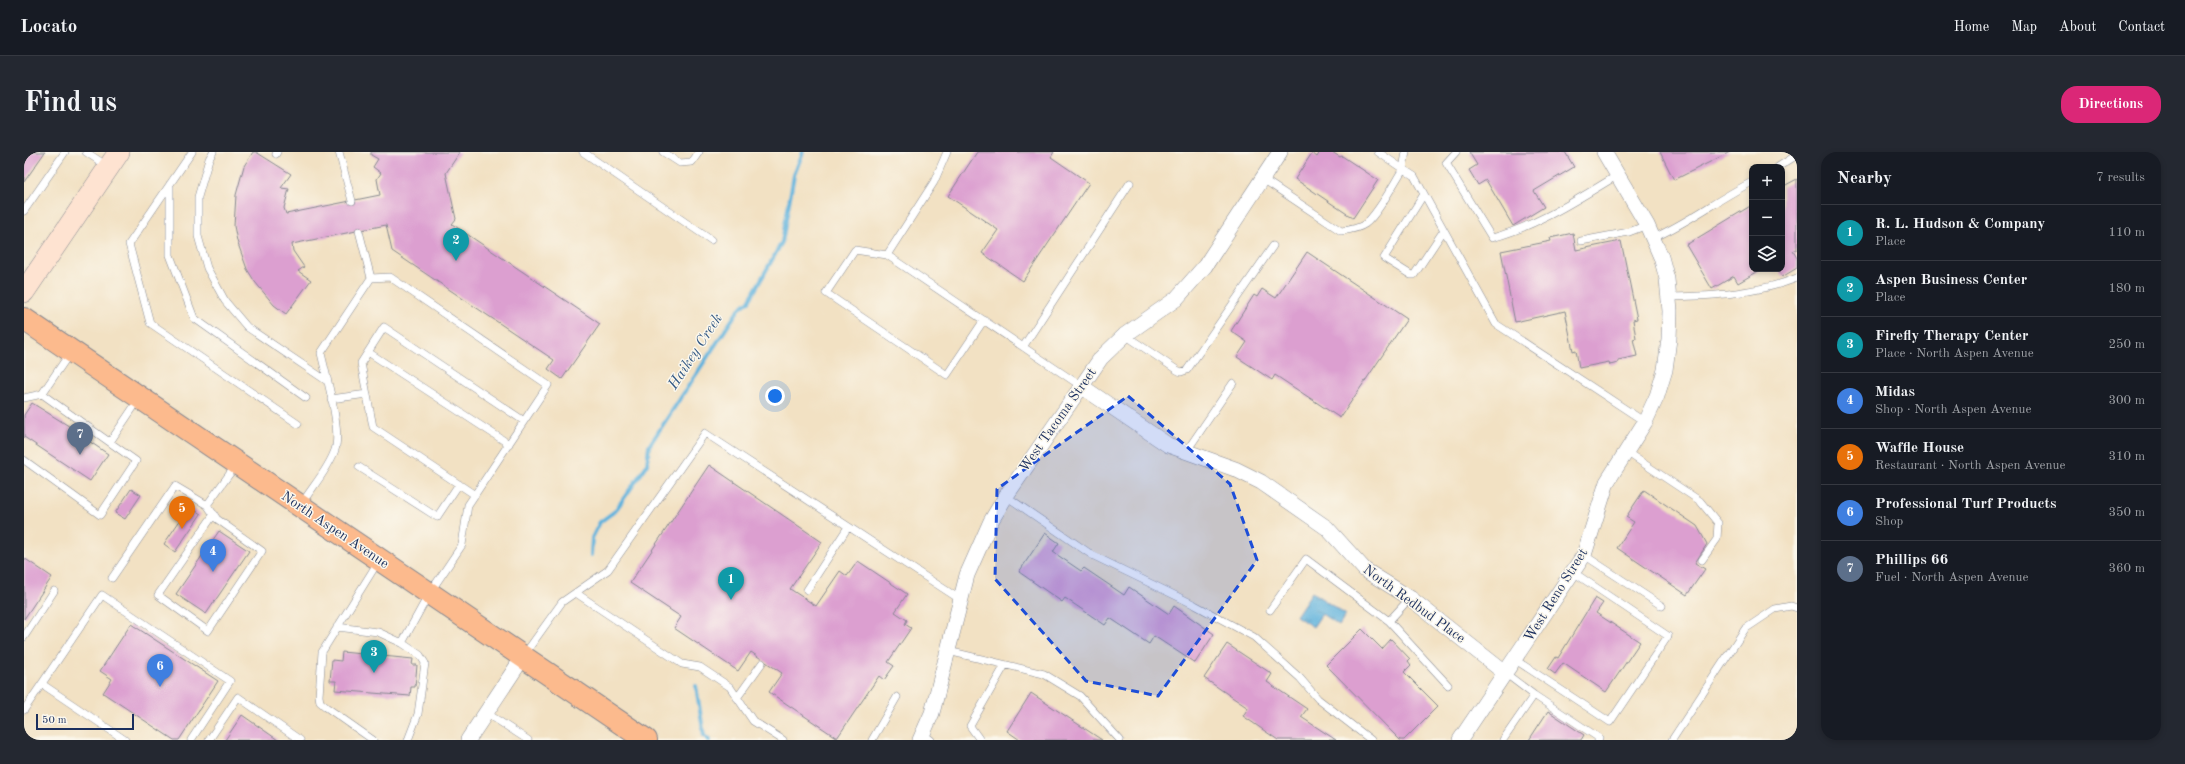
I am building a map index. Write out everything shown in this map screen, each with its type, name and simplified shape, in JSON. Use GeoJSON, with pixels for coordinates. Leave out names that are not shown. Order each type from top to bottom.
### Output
{"type":"FeatureCollection","features":[{"type":"Feature","properties":{"kind":"main road"},"geometry":{"type":"LineString","coordinates":[[24,292],[114,160]]}},
{"type":"Feature","properties":{"kind":"main road","name":"North Aspen Avenue"},"geometry":{"type":"LineString","coordinates":[[24,319],[646,740]]}},
{"type":"Feature","properties":{"kind":"street","name":"West Tacoma Street"},"geometry":{"type":"LineString","coordinates":[[925,738],[967,575],[991,521],[1006,496],[1081,386],[1102,358],[1125,335],[1163,309],[1189,286],[1205,266],[1280,152]]}},
{"type":"Feature","properties":{"kind":"street","name":"West Reno Street"},"geometry":{"type":"LineString","coordinates":[[1460,740],[1584,555],[1607,482],[1645,422],[1657,396],[1665,370],[1670,339],[1670,297],[1661,257],[1650,231],[1604,152]]}},
{"type":"Feature","properties":{"kind":"street","name":"North Redbud Place"},"geometry":{"type":"LineString","coordinates":[[1081,386],[1152,435],[1186,452],[1235,469],[1261,482],[1328,528],[1365,570],[1410,598],[1505,673]]}},
{"type":"Feature","properties":{"kind":"street"},"geometry":{"type":"LineString","coordinates":[[468,740],[485,712],[523,657]]}},
{"type":"Feature","properties":{"kind":"lane"},"geometry":{"type":"LineString","coordinates":[[24,211],[65,152]]}},
{"type":"Feature","properties":{"kind":"lane"},"geometry":{"type":"LineString","coordinates":[[86,152],[114,160]]}},
{"type":"Feature","properties":{"kind":"lane"},"geometry":{"type":"LineString","coordinates":[[192,152],[129,244],[150,323],[298,424]]}},
{"type":"Feature","properties":{"kind":"lane"},"geometry":{"type":"LineString","coordinates":[[213,152],[209,159],[198,197],[198,236],[207,268],[225,301],[247,327],[327,381]]}},
{"type":"Feature","properties":{"kind":"lane"},"geometry":{"type":"LineString","coordinates":[[339,152],[352,201]]}},
{"type":"Feature","properties":{"kind":"lane"},"geometry":{"type":"LineString","coordinates":[[583,152],[711,240]]}},
{"type":"Feature","properties":{"kind":"lane"},"geometry":{"type":"LineString","coordinates":[[663,152],[680,163],[692,162],[699,152]]}},
{"type":"Feature","properties":{"kind":"lane"},"geometry":{"type":"LineString","coordinates":[[887,255],[934,182],[947,152]]}},
{"type":"Feature","properties":{"kind":"lane"},"geometry":{"type":"LineString","coordinates":[[1378,152],[1414,176],[1496,324],[1645,422]]}},
{"type":"Feature","properties":{"kind":"lane"},"geometry":{"type":"LineString","coordinates":[[1263,179],[1341,231],[1352,230],[1366,223],[1382,202],[1403,169],[1406,152]]}},
{"type":"Feature","properties":{"kind":"lane"},"geometry":{"type":"LineString","coordinates":[[1456,152],[1446,163],[1492,238],[1520,230],[1553,214],[1618,175]]}},
{"type":"Feature","properties":{"kind":"lane"},"geometry":{"type":"LineString","coordinates":[[1783,164],[1797,155]]}},
{"type":"Feature","properties":{"kind":"lane"},"geometry":{"type":"LineString","coordinates":[[1024,347],[1130,183]]}},
{"type":"Feature","properties":{"kind":"lane"},"geometry":{"type":"LineString","coordinates":[[1581,241],[1629,232],[1675,228],[1731,192],[1749,183]]}},
{"type":"Feature","properties":{"kind":"lane"},"geometry":{"type":"LineString","coordinates":[[170,184],[170,255],[194,318],[306,398]]}},
{"type":"Feature","properties":{"kind":"lane"},"geometry":{"type":"LineString","coordinates":[[1424,194],[1384,258],[1411,275],[1414,274],[1444,230]]}},
{"type":"Feature","properties":{"kind":"lane"},"geometry":{"type":"LineString","coordinates":[[299,506],[325,469],[335,449],[336,426],[322,353],[371,278],[359,230]]}},
{"type":"Feature","properties":{"kind":"lane"},"geometry":{"type":"LineString","coordinates":[[1125,335],[1177,370],[1181,372],[1187,370],[1273,246]]}},
{"type":"Feature","properties":{"kind":"lane"},"geometry":{"type":"LineString","coordinates":[[984,320],[947,375],[826,293],[855,250],[887,255],[984,320],[1024,347],[1081,386]]}},
{"type":"Feature","properties":{"kind":"lane"},"geometry":{"type":"LineString","coordinates":[[371,278],[390,277],[548,385],[468,505],[462,545],[429,594],[402,643]]}},
{"type":"Feature","properties":{"kind":"lane"},"geometry":{"type":"LineString","coordinates":[[1670,297],[1726,295],[1779,285],[1797,278]]}},
{"type":"Feature","properties":{"kind":"lane"},"geometry":{"type":"LineString","coordinates":[[475,495],[373,427],[361,363],[384,327],[524,421]]}},
{"type":"Feature","properties":{"kind":"lane"},"geometry":{"type":"LineString","coordinates":[[24,398],[42,394],[72,351]]}},
{"type":"Feature","properties":{"kind":"lane"},"geometry":{"type":"LineString","coordinates":[[368,352],[509,444]]}},
{"type":"Feature","properties":{"kind":"lane"},"geometry":{"type":"LineString","coordinates":[[1186,452],[1233,383]]}},
{"type":"Feature","properties":{"kind":"lane"},"geometry":{"type":"LineString","coordinates":[[24,460],[100,515],[136,460],[42,394]]}},
{"type":"Feature","properties":{"kind":"lane"},"geometry":{"type":"LineString","coordinates":[[331,399],[367,394]]}},
{"type":"Feature","properties":{"kind":"lane"},"geometry":{"type":"LineString","coordinates":[[110,442],[140,398]]}},
{"type":"Feature","properties":{"kind":"lane"},"geometry":{"type":"LineString","coordinates":[[523,657],[562,602],[608,570],[705,433],[961,600]]}},
{"type":"Feature","properties":{"kind":"lane"},"geometry":{"type":"LineString","coordinates":[[1629,446],[1700,501],[1718,523],[1717,539],[1702,560]]}},
{"type":"Feature","properties":{"kind":"lane"},"geometry":{"type":"LineString","coordinates":[[207,505],[237,464]]}},
{"type":"Feature","properties":{"kind":"lane"},"geometry":{"type":"LineString","coordinates":[[359,467],[437,517],[459,484]]}},
{"type":"Feature","properties":{"kind":"lane"},"geometry":{"type":"LineString","coordinates":[[112,578],[175,486],[207,505],[214,514],[262,551],[208,631],[158,596],[214,514]]}},
{"type":"Feature","properties":{"kind":"lane"},"geometry":{"type":"LineString","coordinates":[[1006,496],[1092,555],[1196,605],[1254,637],[1300,678],[1318,699],[1371,740]]}},
{"type":"Feature","properties":{"kind":"lane"},"geometry":{"type":"LineString","coordinates":[[806,590],[848,527]]}},
{"type":"Feature","properties":{"kind":"lane"},"geometry":{"type":"LineString","coordinates":[[1584,555],[1662,606]]}},
{"type":"Feature","properties":{"kind":"lane"},"geometry":{"type":"LineString","coordinates":[[1270,610],[1306,559],[1389,621],[1448,685]]}},
{"type":"Feature","properties":{"kind":"lane"},"geometry":{"type":"LineString","coordinates":[[373,740],[320,702],[319,696],[322,652],[379,560]]}},
{"type":"Feature","properties":{"kind":"lane"},"geometry":{"type":"LineString","coordinates":[[1514,659],[1610,722],[1668,636],[1573,572]]}},
{"type":"Feature","properties":{"kind":"lane"},"geometry":{"type":"LineString","coordinates":[[24,637],[54,591]]}},
{"type":"Feature","properties":{"kind":"lane"},"geometry":{"type":"LineString","coordinates":[[576,592],[682,664],[700,667],[730,687],[753,721],[783,740]]}},
{"type":"Feature","properties":{"kind":"lane"},"geometry":{"type":"LineString","coordinates":[[24,710],[102,595],[230,680],[191,740]]}},
{"type":"Feature","properties":{"kind":"lane"},"geometry":{"type":"LineString","coordinates":[[1389,621],[1410,598]]}},
{"type":"Feature","properties":{"kind":"lane"},"geometry":{"type":"LineString","coordinates":[[1672,740],[1745,629],[1775,609],[1791,606],[1797,608]]}},
{"type":"Feature","properties":{"kind":"lane"},"geometry":{"type":"LineString","coordinates":[[337,626],[378,632],[402,643],[420,655],[425,663],[418,714],[408,740]]}},
{"type":"Feature","properties":{"kind":"lane"},"geometry":{"type":"LineString","coordinates":[[948,651],[1044,674],[1080,696],[1120,740]]}},
{"type":"Feature","properties":{"kind":"lane"},"geometry":{"type":"LineString","coordinates":[[737,698],[762,663]]}},
{"type":"Feature","properties":{"kind":"lane"},"geometry":{"type":"LineString","coordinates":[[980,740],[970,726],[1005,665]]}},
{"type":"Feature","properties":{"kind":"lane"},"geometry":{"type":"LineString","coordinates":[[1505,673],[1534,695],[1599,738],[1598,740]]}},
{"type":"Feature","properties":{"kind":"lane"},"geometry":{"type":"LineString","coordinates":[[42,684],[125,740]]}},
{"type":"Feature","properties":{"kind":"lane"},"geometry":{"type":"LineString","coordinates":[[1503,740],[1534,695]]}},
{"type":"Feature","properties":{"kind":"lane"},"geometry":{"type":"LineString","coordinates":[[872,740],[896,696]]}},
{"type":"Feature","properties":{"kind":"lane"},"geometry":{"type":"LineString","coordinates":[[209,740],[238,697],[300,740]]}},
{"type":"Feature","properties":{"kind":"lane"},"geometry":{"type":"LineString","coordinates":[[485,712],[528,740]]}},
{"type":"Feature","properties":{"kind":"highlighted area"},"geometry":{"type":"Polygon","coordinates":[[[1128,396],[1230,484],[1257,560],[1158,696],[1086,681],[995,579],[997,489],[1128,396]]]}},
{"type":"Feature","properties":{"kind":"water"},"geometry":{"type":"Polygon","coordinates":[[[1312,592],[1346,615],[1339,626],[1322,614],[1313,627],[1296,616],[1312,592]]]}},
{"type":"Feature","properties":{"kind":"building"},"geometry":{"type":"Polygon","coordinates":[[[24,152],[45,152],[24,182],[24,152]]]}},
{"type":"Feature","properties":{"kind":"building"},"geometry":{"type":"Polygon","coordinates":[[[253,152],[256,152],[291,174],[281,188],[289,189],[284,208],[286,214],[380,195],[377,179],[381,173],[373,167],[378,159],[371,155],[371,152],[460,152],[446,173],[456,219],[452,224],[600,324],[562,379],[548,369],[554,360],[392,251],[386,225],[292,244],[293,251],[304,267],[298,271],[311,280],[286,314],[274,305],[255,282],[247,269],[237,241],[234,226],[236,195],[244,166],[253,152]]]}},
{"type":"Feature","properties":{"kind":"building"},"geometry":{"type":"Polygon","coordinates":[[[977,152],[1054,152],[1051,157],[1089,183],[1023,281],[982,253],[998,230],[948,196],[977,152]]]}},
{"type":"Feature","properties":{"kind":"building"},"geometry":{"type":"Polygon","coordinates":[[[1320,152],[1332,152],[1340,157],[1342,156],[1378,180],[1353,218],[1295,179],[1312,153],[1317,157],[1320,152]]]}},
{"type":"Feature","properties":{"kind":"building"},"geometry":{"type":"Polygon","coordinates":[[[1469,152],[1565,152],[1574,167],[1534,191],[1544,207],[1513,226],[1486,180],[1478,185],[1469,170],[1477,165],[1469,152]]]}},
{"type":"Feature","properties":{"kind":"building"},"geometry":{"type":"Polygon","coordinates":[[[1660,152],[1730,152],[1674,180],[1660,152]]]}},
{"type":"Feature","properties":{"kind":"building"},"geometry":{"type":"Polygon","coordinates":[[[1797,179],[1797,249],[1793,251],[1797,258],[1797,268],[1782,277],[1780,272],[1785,272],[1785,185],[1797,179]]]}},
{"type":"Feature","properties":{"kind":"building"},"geometry":{"type":"Polygon","coordinates":[[[1749,207],[1749,272],[1757,272],[1738,283],[1734,276],[1712,289],[1686,245],[1749,207]]]}},
{"type":"Feature","properties":{"kind":"building"},"geometry":{"type":"Polygon","coordinates":[[[1573,233],[1576,250],[1621,241],[1637,319],[1633,320],[1636,338],[1633,339],[1637,356],[1618,360],[1618,363],[1610,365],[1609,362],[1579,368],[1576,350],[1573,351],[1565,311],[1515,322],[1501,251],[1551,241],[1550,238],[1573,233]]]}},
{"type":"Feature","properties":{"kind":"building"},"geometry":{"type":"Polygon","coordinates":[[[1307,252],[1407,319],[1340,418],[1275,375],[1272,380],[1237,357],[1247,342],[1231,331],[1254,295],[1257,297],[1262,289],[1276,298],[1307,252]]]}},
{"type":"Feature","properties":{"kind":"building"},"geometry":{"type":"Polygon","coordinates":[[[32,403],[72,428],[71,429],[108,454],[90,481],[24,437],[24,415],[32,403]]]}},
{"type":"Feature","properties":{"kind":"building"},"geometry":{"type":"Polygon","coordinates":[[[709,465],[822,542],[790,589],[816,606],[840,571],[847,576],[858,561],[907,594],[895,612],[907,620],[905,624],[911,628],[888,662],[894,666],[884,680],[879,676],[837,738],[769,692],[782,673],[751,652],[738,671],[674,628],[681,617],[630,583],[709,465]]]}},
{"type":"Feature","properties":{"kind":"building"},"geometry":{"type":"Polygon","coordinates":[[[131,489],[141,495],[125,519],[115,513],[131,489]]]}},
{"type":"Feature","properties":{"kind":"building"},"geometry":{"type":"Polygon","coordinates":[[[1644,490],[1697,526],[1707,544],[1695,563],[1705,569],[1687,595],[1617,548],[1634,522],[1626,517],[1644,490]]]}},
{"type":"Feature","properties":{"kind":"building"},"geometry":{"type":"Polygon","coordinates":[[[189,507],[201,514],[175,552],[164,544],[189,507]]]}},
{"type":"Feature","properties":{"kind":"building"},"geometry":{"type":"Polygon","coordinates":[[[219,531],[249,551],[206,614],[176,594],[219,531]]]}},
{"type":"Feature","properties":{"kind":"building"},"geometry":{"type":"Polygon","coordinates":[[[1045,533],[1059,543],[1053,552],[1081,571],[1084,568],[1124,595],[1129,587],[1169,614],[1174,606],[1214,634],[1195,663],[1154,636],[1149,644],[1110,618],[1105,625],[1065,598],[1062,602],[1019,572],[1045,533]]]}},
{"type":"Feature","properties":{"kind":"building"},"geometry":{"type":"Polygon","coordinates":[[[24,558],[52,577],[24,619],[24,558]]]}},
{"type":"Feature","properties":{"kind":"building"},"geometry":{"type":"Polygon","coordinates":[[[1595,598],[1603,603],[1596,613],[1640,642],[1606,692],[1563,663],[1555,674],[1548,669],[1556,657],[1558,658],[1595,598]]]}},
{"type":"Feature","properties":{"kind":"building"},"geometry":{"type":"Polygon","coordinates":[[[131,624],[218,681],[179,740],[174,740],[103,693],[112,679],[100,671],[131,624]]]}},
{"type":"Feature","properties":{"kind":"building"},"geometry":{"type":"Polygon","coordinates":[[[1362,629],[1382,649],[1391,639],[1410,659],[1408,661],[1411,665],[1404,672],[1438,706],[1404,740],[1400,740],[1326,665],[1362,629]]]}},
{"type":"Feature","properties":{"kind":"building"},"geometry":{"type":"Polygon","coordinates":[[[1227,644],[1272,674],[1267,682],[1307,709],[1301,717],[1336,740],[1278,740],[1243,716],[1248,708],[1204,678],[1227,644]]]}},
{"type":"Feature","properties":{"kind":"building"},"geometry":{"type":"Polygon","coordinates":[[[342,652],[413,659],[412,665],[417,665],[415,687],[411,687],[410,696],[335,690],[336,681],[330,681],[332,660],[341,661],[342,652]]]}},
{"type":"Feature","properties":{"kind":"building"},"geometry":{"type":"Polygon","coordinates":[[[1031,693],[1102,740],[1020,740],[1007,731],[1031,693]]]}},
{"type":"Feature","properties":{"kind":"building"},"geometry":{"type":"Polygon","coordinates":[[[1548,711],[1584,735],[1581,740],[1529,740],[1548,711]]]}},
{"type":"Feature","properties":{"kind":"building"},"geometry":{"type":"Polygon","coordinates":[[[242,715],[278,740],[225,740],[242,715]]]}},
{"type":"Feature","properties":{"kind":"waterway","name":"Haikey Creek"},"geometry":{"type":"LineString","coordinates":[[591,555],[592,538],[600,522],[615,511],[647,465],[649,446],[739,309],[749,301],[782,242],[794,175],[803,152]]}},
{"type":"Feature","properties":{"kind":"waterway","name":"Haikey Creek"},"geometry":{"type":"LineString","coordinates":[[696,686],[704,736],[709,740]]}},
{"type":"Feature","properties":{"kind":"place","name":"Aspen Business Center"},"geometry":{"type":"Point","coordinates":[456,261]}},
{"type":"Feature","properties":{"kind":"place","name":"Phillips 66"},"geometry":{"type":"Point","coordinates":[80,455]}},
{"type":"Feature","properties":{"kind":"place","name":"Waffle House"},"geometry":{"type":"Point","coordinates":[182,529]}},
{"type":"Feature","properties":{"kind":"place","name":"Midas"},"geometry":{"type":"Point","coordinates":[213,572]}},
{"type":"Feature","properties":{"kind":"place","name":"R. L. Hudson & Company"},"geometry":{"type":"Point","coordinates":[731,600]}},
{"type":"Feature","properties":{"kind":"place","name":"Firefly Therapy Center"},"geometry":{"type":"Point","coordinates":[374,673]}},
{"type":"Feature","properties":{"kind":"place","name":"Professional Turf Products"},"geometry":{"type":"Point","coordinates":[160,687]}}]}
